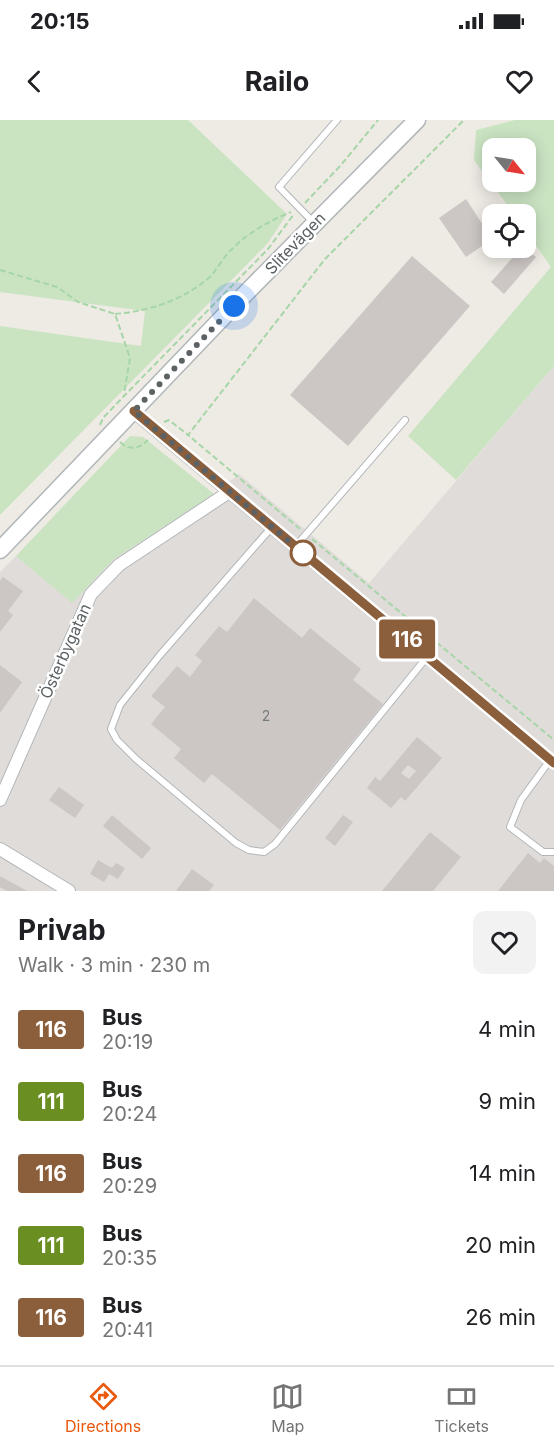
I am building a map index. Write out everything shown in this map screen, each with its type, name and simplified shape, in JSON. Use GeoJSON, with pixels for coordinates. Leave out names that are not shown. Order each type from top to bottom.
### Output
{"type":"FeatureCollection","features":[{"type":"Feature","properties":{"kind":"main road","name":"Slitevägen"},"geometry":{"type":"LineString","coordinates":[[0,550],[314,223],[417,120]]}},
{"type":"Feature","properties":{"kind":"street"},"geometry":{"type":"LineString","coordinates":[[134,411],[552,761]]}},
{"type":"Feature","properties":{"kind":"street","name":"Österbygatan"},"geometry":{"type":"LineString","coordinates":[[0,801],[91,594],[119,565],[229,492]]}},
{"type":"Feature","properties":{"kind":"street"},"geometry":{"type":"LineString","coordinates":[[0,849],[69,891]]}},
{"type":"Feature","properties":{"kind":"lane"},"geometry":{"type":"LineString","coordinates":[[314,223],[279,187],[337,120]]}},
{"type":"Feature","properties":{"kind":"lane"},"geometry":{"type":"LineString","coordinates":[[295,547],[405,420]]}},
{"type":"Feature","properties":{"kind":"lane"},"geometry":{"type":"LineString","coordinates":[[271,528],[120,705],[111,729],[117,740],[136,759],[236,843],[249,850],[264,852],[275,844],[427,657]]}},
{"type":"Feature","properties":{"kind":"lane"},"geometry":{"type":"LineString","coordinates":[[552,761],[521,800],[510,827],[543,852],[554,852]]}},
{"type":"Feature","properties":{"kind":"path"},"geometry":{"type":"LineString","coordinates":[[93,432],[124,396],[268,249],[289,218],[341,165],[378,120]]}},
{"type":"Feature","properties":{"kind":"path"},"geometry":{"type":"LineString","coordinates":[[464,120],[325,259],[188,435],[554,740]]}},
{"type":"Feature","properties":{"kind":"path"},"geometry":{"type":"LineString","coordinates":[[0,270],[57,287],[78,302],[115,314],[146,311],[188,292],[207,279],[231,249],[266,222],[299,209]]}},
{"type":"Feature","properties":{"kind":"path"},"geometry":{"type":"LineString","coordinates":[[115,314],[130,358],[124,396]]}},
{"type":"Feature","properties":{"kind":"shaded area"},"geometry":{"type":"Polygon","coordinates":[[[554,366],[554,891],[0,891],[0,572],[16,556],[72,602],[114,559],[214,494],[239,474],[369,583],[554,366]]]}},
{"type":"Feature","properties":{"kind":"green space"},"geometry":{"type":"Polygon","coordinates":[[[0,120],[188,120],[287,214],[268,243],[0,515],[0,326],[141,346],[145,311],[0,292],[0,120]]]}},
{"type":"Feature","properties":{"kind":"green space"},"geometry":{"type":"Polygon","coordinates":[[[515,120],[554,120],[554,366],[456,480],[408,436],[551,267],[536,246],[536,204],[507,204],[498,192],[536,192],[536,138],[482,138],[482,171],[474,160],[476,130],[515,120]]]}},
{"type":"Feature","properties":{"kind":"green space"},"geometry":{"type":"Polygon","coordinates":[[[130,436],[143,437],[214,494],[114,559],[72,603],[16,556],[130,436]]]}},
{"type":"Feature","properties":{"kind":"building"},"geometry":{"type":"Polygon","coordinates":[[[466,199],[482,224],[482,246],[466,257],[439,218],[466,199]]]}},
{"type":"Feature","properties":{"kind":"building"},"geometry":{"type":"Polygon","coordinates":[[[412,256],[470,306],[348,446],[290,395],[412,256]]]}},
{"type":"Feature","properties":{"kind":"building"},"geometry":{"type":"Polygon","coordinates":[[[512,258],[535,258],[504,294],[491,282],[512,258]]]}},
{"type":"Feature","properties":{"kind":"building"},"geometry":{"type":"Polygon","coordinates":[[[3,577],[23,591],[8,611],[13,615],[0,632],[0,581],[3,577]]]}},
{"type":"Feature","properties":{"kind":"building"},"geometry":{"type":"Polygon","coordinates":[[[254,598],[302,638],[310,628],[361,669],[353,680],[383,704],[280,830],[212,774],[204,783],[174,758],[181,749],[151,724],[165,707],[151,696],[177,666],[190,677],[202,661],[195,655],[219,626],[227,632],[254,598]]]}},
{"type":"Feature","properties":{"kind":"building"},"geometry":{"type":"Polygon","coordinates":[[[0,665],[22,682],[0,713],[0,665]]]}},
{"type":"Feature","properties":{"kind":"building"},"geometry":{"type":"Polygon","coordinates":[[[417,737],[442,758],[405,801],[401,797],[391,808],[367,788],[375,777],[380,781],[417,737]],[[408,765],[401,773],[409,779],[416,771],[408,765]]]}},
{"type":"Feature","properties":{"kind":"building"},"geometry":{"type":"Polygon","coordinates":[[[59,787],[84,805],[75,818],[49,800],[59,787]]]}},
{"type":"Feature","properties":{"kind":"building"},"geometry":{"type":"Polygon","coordinates":[[[112,815],[151,848],[142,859],[103,826],[112,815]]]}},
{"type":"Feature","properties":{"kind":"building"},"geometry":{"type":"Polygon","coordinates":[[[343,815],[353,822],[335,846],[325,838],[343,815]]]}},
{"type":"Feature","properties":{"kind":"building"},"geometry":{"type":"Polygon","coordinates":[[[430,832],[461,857],[433,891],[382,891],[430,832]]]}},
{"type":"Feature","properties":{"kind":"building"},"geometry":{"type":"Polygon","coordinates":[[[528,853],[540,863],[544,858],[554,866],[554,891],[498,891],[528,853]]]}},
{"type":"Feature","properties":{"kind":"building"},"geometry":{"type":"Polygon","coordinates":[[[98,860],[112,868],[116,863],[125,868],[118,879],[109,874],[104,882],[90,874],[98,860]]]}},
{"type":"Feature","properties":{"kind":"building"},"geometry":{"type":"Polygon","coordinates":[[[192,869],[214,885],[209,891],[176,891],[192,869]]]}},
{"type":"Feature","properties":{"kind":"building"},"geometry":{"type":"Polygon","coordinates":[[[0,876],[27,891],[7,891],[0,887],[0,876]]]}},
{"type":"Feature","properties":{"kind":"bus line","name":"116"},"geometry":{"type":"LineString","coordinates":[[134,411],[554,763]]}},
{"type":"Feature","properties":{"kind":"route"},"geometry":{"type":"LineString","coordinates":[[234,306],[134,411],[303,553]]}}]}
